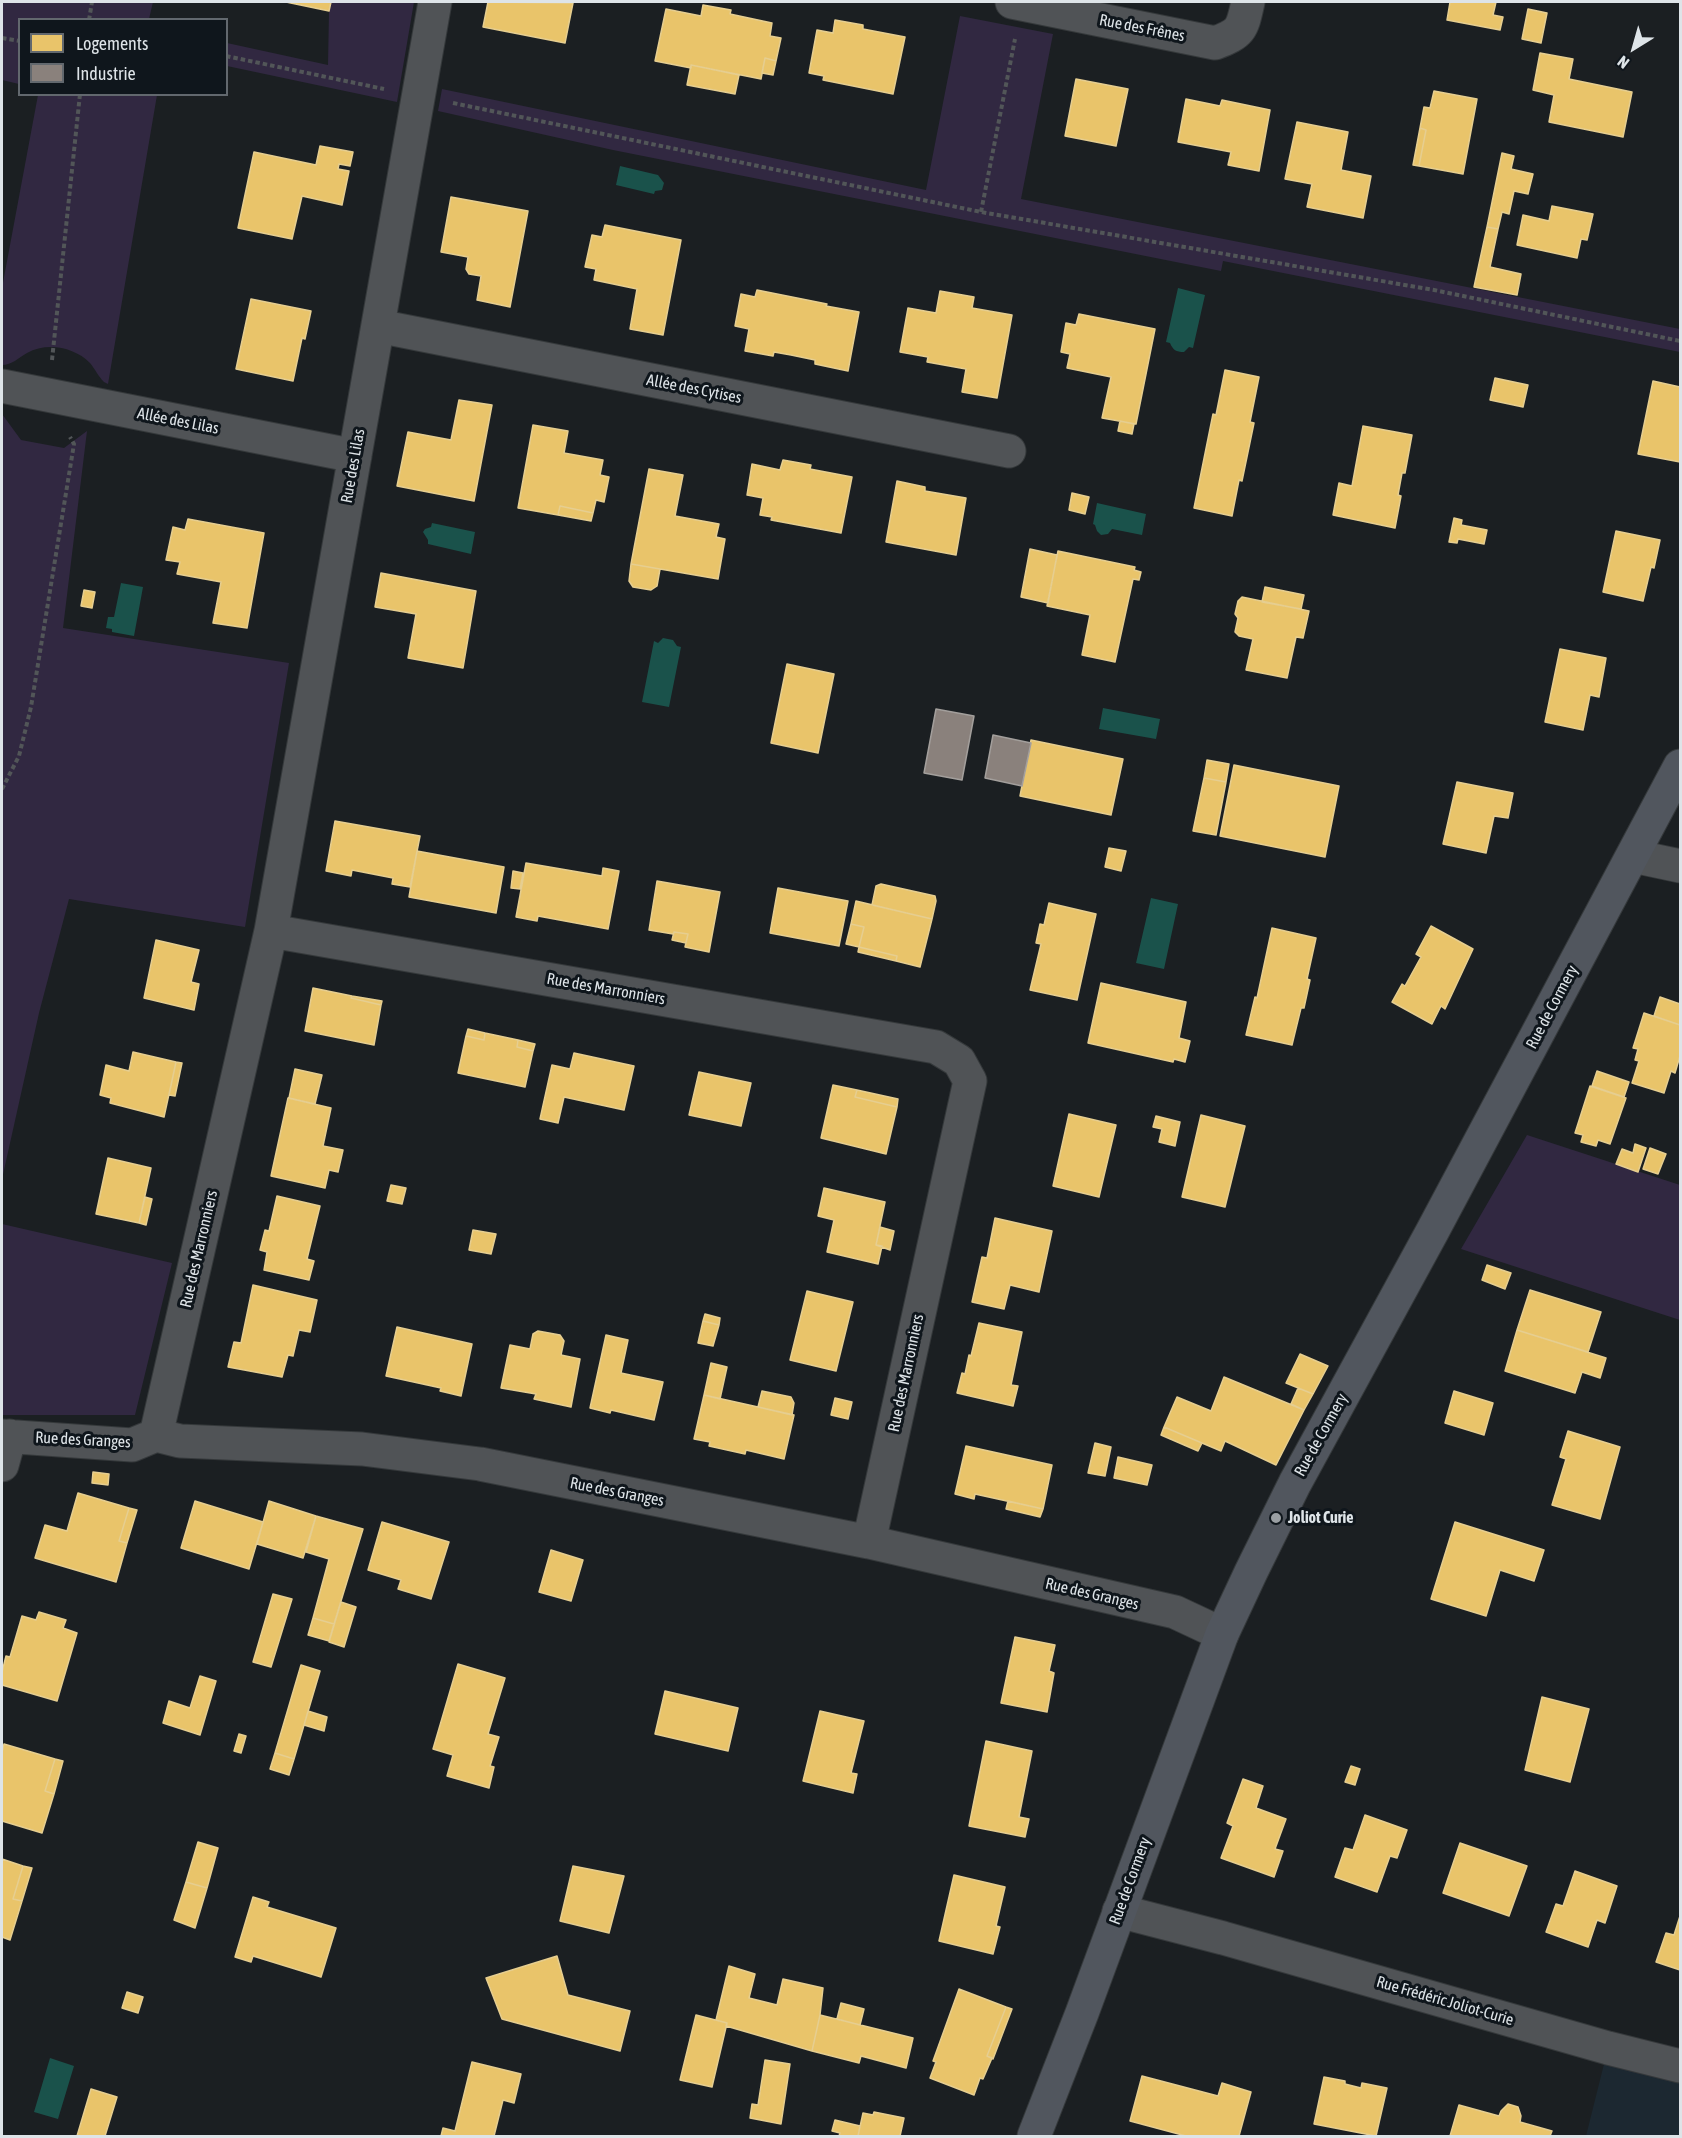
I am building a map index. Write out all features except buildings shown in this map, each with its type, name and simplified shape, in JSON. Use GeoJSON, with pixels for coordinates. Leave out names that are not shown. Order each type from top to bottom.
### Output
{"type":"FeatureCollection","features":[{"type":"Feature","properties":{"kind":"main road","name":"Rue de Cormery"},"geometry":{"type":"LineString","coordinates":[[1034,2136],[1082,2013],[1222,1634],[1276,1518],[1427,1242],[1680,766]]}},
{"type":"Feature","properties":{"kind":"street","name":"Rue des Lilas"},"geometry":{"type":"LineString","coordinates":[[271,931],[435,2]]}},
{"type":"Feature","properties":{"kind":"street","name":"Rue des Frênes"},"geometry":{"type":"LineString","coordinates":[[1017,3],[1215,43],[1235,35],[1244,22],[1248,2]]}},
{"type":"Feature","properties":{"kind":"street","name":"Allée des Cytises"},"geometry":{"type":"LineString","coordinates":[[378,326],[1009,451]]}},
{"type":"Feature","properties":{"kind":"street","name":"Allée des Lilas"},"geometry":{"type":"LineString","coordinates":[[2,386],[355,456]]}},
{"type":"Feature","properties":{"kind":"street"},"geometry":{"type":"LineString","coordinates":[[1633,856],[1680,866]]}},
{"type":"Feature","properties":{"kind":"street","name":"Rue des Marronniers"},"geometry":{"type":"LineString","coordinates":[[156,1436],[271,931],[936,1047],[959,1061],[970,1081],[869,1542]]}},
{"type":"Feature","properties":{"kind":"street","name":"Rue des Granges"},"geometry":{"type":"LineString","coordinates":[[4,1446],[132,1445],[156,1436],[180,1441],[362,1449],[480,1464],[869,1542],[1175,1612],[1222,1634]]}},
{"type":"Feature","properties":{"kind":"street","name":"Rue Frédéric Joliot-Curie"},"geometry":{"type":"LineString","coordinates":[[1119,1911],[1608,2048],[1680,2066]]}},
{"type":"Feature","properties":{"kind":"path"},"geometry":{"type":"LineString","coordinates":[[89,18],[92,2]]}},
{"type":"Feature","properties":{"kind":"path"},"geometry":{"type":"LineString","coordinates":[[981,212],[1017,3]]}},
{"type":"Feature","properties":{"kind":"path"},"geometry":{"type":"LineString","coordinates":[[2,38],[18,41]]}},
{"type":"Feature","properties":{"kind":"path"},"geometry":{"type":"LineString","coordinates":[[228,56],[981,212],[1434,290],[1680,341]]}},
{"type":"Feature","properties":{"kind":"path"},"geometry":{"type":"LineString","coordinates":[[2,789],[19,756],[31,707],[74,444],[48,395],[80,96]]}},
{"type":"Feature","properties":{"kind":"shaded area"},"geometry":{"type":"Polygon","coordinates":[[[2,2],[153,2],[149,18],[18,18],[18,84],[2,80],[2,2]]]}},
{"type":"Feature","properties":{"kind":"shaded area"},"geometry":{"type":"Polygon","coordinates":[[[331,2],[414,2],[397,102],[228,66],[228,43],[328,65],[331,2]]]}},
{"type":"Feature","properties":{"kind":"shaded area"},"geometry":{"type":"Polygon","coordinates":[[[960,16],[1053,34],[1021,199],[1680,329],[1680,352],[1223,261],[1221,271],[613,150],[438,111],[442,89],[926,190],[960,16]]]}},
{"type":"Feature","properties":{"kind":"shaded area"},"geometry":{"type":"Polygon","coordinates":[[[38,96],[157,96],[108,384],[84,358],[60,348],[35,350],[12,363],[2,365],[2,288],[38,96]]]}},
{"type":"Feature","properties":{"kind":"shaded area"},"geometry":{"type":"Polygon","coordinates":[[[620,166],[658,175],[664,183],[662,190],[655,191],[654,194],[616,185],[620,166]]]}},
{"type":"Feature","properties":{"kind":"shaded area"},"geometry":{"type":"Polygon","coordinates":[[[1178,288],[1205,295],[1193,348],[1189,347],[1184,352],[1175,350],[1170,343],[1166,342],[1178,288]]]}},
{"type":"Feature","properties":{"kind":"shaded area"},"geometry":{"type":"Polygon","coordinates":[[[2,414],[21,440],[64,448],[87,431],[63,628],[289,663],[245,927],[69,899],[39,1013],[2,1179],[2,414]]]}},
{"type":"Feature","properties":{"kind":"shaded area"},"geometry":{"type":"Polygon","coordinates":[[[1097,503],[1146,514],[1142,535],[1112,529],[1108,534],[1101,535],[1093,524],[1097,503]]]}},
{"type":"Feature","properties":{"kind":"shaded area"},"geometry":{"type":"Polygon","coordinates":[[[432,523],[475,532],[471,554],[428,544],[423,532],[431,527],[432,523]]]}},
{"type":"Feature","properties":{"kind":"shaded area"},"geometry":{"type":"Polygon","coordinates":[[[121,583],[143,587],[134,636],[112,632],[112,629],[106,628],[108,617],[114,617],[121,583]]]}},
{"type":"Feature","properties":{"kind":"shaded area"},"geometry":{"type":"Polygon","coordinates":[[[663,638],[673,640],[677,646],[681,647],[669,707],[642,702],[654,641],[658,643],[663,638]]]}},
{"type":"Feature","properties":{"kind":"shaded area"},"geometry":{"type":"Polygon","coordinates":[[[1103,708],[1160,719],[1156,739],[1099,729],[1103,708]]]}},
{"type":"Feature","properties":{"kind":"shaded area"},"geometry":{"type":"Polygon","coordinates":[[[1151,898],[1178,904],[1164,969],[1136,963],[1151,898]]]}},
{"type":"Feature","properties":{"kind":"shaded area"},"geometry":{"type":"Polygon","coordinates":[[[1527,1135],[1680,1185],[1680,1320],[1461,1249],[1527,1135]]]}},
{"type":"Feature","properties":{"kind":"shaded area"},"geometry":{"type":"Polygon","coordinates":[[[2,1224],[172,1263],[135,1415],[2,1415],[2,1224]]]}},
{"type":"Feature","properties":{"kind":"shaded area"},"geometry":{"type":"Polygon","coordinates":[[[1608,2048],[1680,2066],[1680,2136],[1586,2136],[1608,2048]]]}},
{"type":"Feature","properties":{"kind":"shaded area"},"geometry":{"type":"Polygon","coordinates":[[[50,2058],[74,2066],[58,2119],[34,2112],[50,2058]]]}},
{"type":"Feature","properties":{"kind":"place","name":"Joliot Curie"},"geometry":{"type":"Point","coordinates":[1276,1518]}}]}
